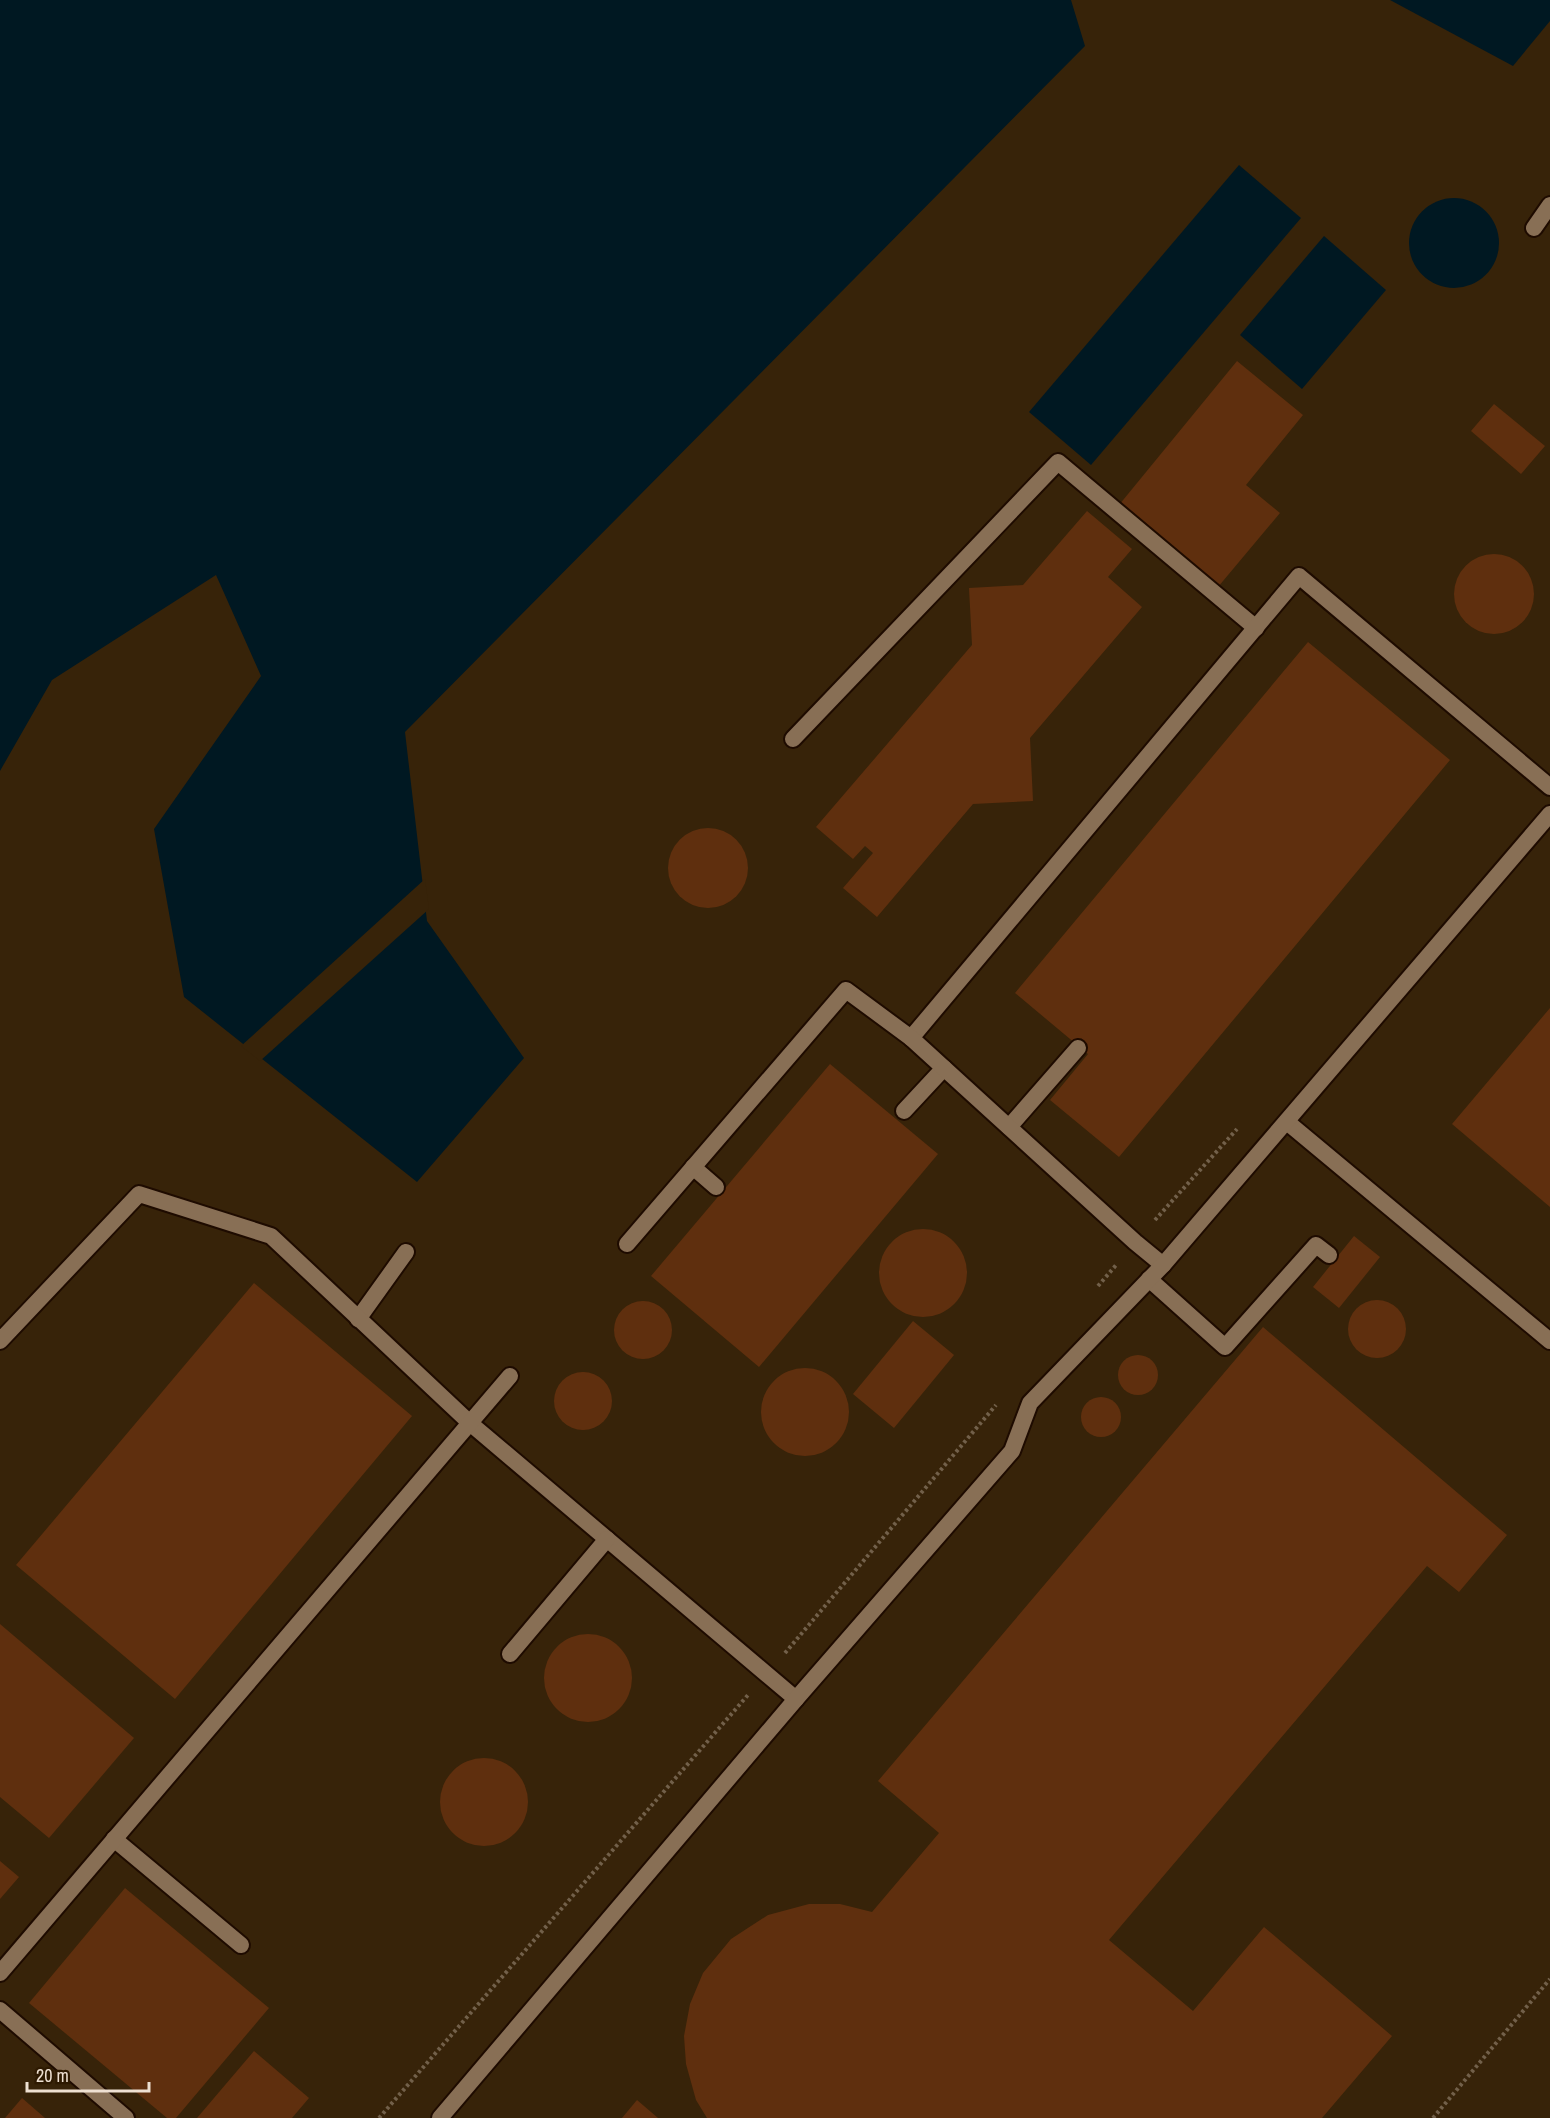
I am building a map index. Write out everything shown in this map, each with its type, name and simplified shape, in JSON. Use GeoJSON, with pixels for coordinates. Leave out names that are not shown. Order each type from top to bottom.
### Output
{"type":"FeatureCollection","features":[{"type":"Feature","properties":{"kind":"lane"},"geometry":{"type":"LineString","coordinates":[[1534,228],[1550,205]]}},
{"type":"Feature","properties":{"kind":"lane"},"geometry":{"type":"LineString","coordinates":[[793,739],[1058,462],[1256,628]]}},
{"type":"Feature","properties":{"kind":"lane"},"geometry":{"type":"LineString","coordinates":[[911,1038],[1299,576],[1550,787]]}},
{"type":"Feature","properties":{"kind":"lane"},"geometry":{"type":"LineString","coordinates":[[440,2118],[796,1699],[1012,1451],[1030,1403],[1163,1265],[1550,814]]}},
{"type":"Feature","properties":{"kind":"lane"},"geometry":{"type":"LineString","coordinates":[[627,1244],[846,990],[911,1038],[1163,1265]]}},
{"type":"Feature","properties":{"kind":"lane"},"geometry":{"type":"LineString","coordinates":[[1010,1127],[1078,1048]]}},
{"type":"Feature","properties":{"kind":"lane"},"geometry":{"type":"LineString","coordinates":[[904,1111],[944,1068]]}},
{"type":"Feature","properties":{"kind":"lane"},"geometry":{"type":"LineString","coordinates":[[1287,1122],[1550,1341]]}},
{"type":"Feature","properties":{"kind":"lane"},"geometry":{"type":"LineString","coordinates":[[693,1167],[716,1187]]}},
{"type":"Feature","properties":{"kind":"lane"},"geometry":{"type":"LineString","coordinates":[[0,1341],[139,1194],[271,1236],[471,1424],[796,1699]]}},
{"type":"Feature","properties":{"kind":"lane"},"geometry":{"type":"LineString","coordinates":[[1149,1280],[1225,1347],[1316,1245],[1329,1255]]}},
{"type":"Feature","properties":{"kind":"lane"},"geometry":{"type":"LineString","coordinates":[[358,1319],[406,1252]]}},
{"type":"Feature","properties":{"kind":"lane"},"geometry":{"type":"LineString","coordinates":[[0,1973],[510,1376]]}},
{"type":"Feature","properties":{"kind":"lane"},"geometry":{"type":"LineString","coordinates":[[510,1654],[607,1539]]}},
{"type":"Feature","properties":{"kind":"lane"},"geometry":{"type":"LineString","coordinates":[[114,1839],[241,1945]]}},
{"type":"Feature","properties":{"kind":"lane"},"geometry":{"type":"LineString","coordinates":[[0,2010],[126,2118]]}},
{"type":"Feature","properties":{"kind":"path"},"geometry":{"type":"LineString","coordinates":[[1097,1287],[1239,1127]]}},
{"type":"Feature","properties":{"kind":"path"},"geometry":{"type":"LineString","coordinates":[[380,2118],[997,1404]]}},
{"type":"Feature","properties":{"kind":"path"},"geometry":{"type":"LineString","coordinates":[[1432,2118],[1550,1979]]}},
{"type":"Feature","properties":{"kind":"water"},"geometry":{"type":"Polygon","coordinates":[[[0,0],[1071,0],[1085,46],[405,732],[427,921],[524,1058],[417,1182],[184,997],[154,829],[261,676],[216,575],[52,680],[0,771],[0,0]]]}},
{"type":"Feature","properties":{"kind":"water"},"geometry":{"type":"Polygon","coordinates":[[[1390,0],[1550,0],[1550,21],[1513,66],[1390,0]]]}},
{"type":"Feature","properties":{"kind":"water"},"geometry":{"type":"Polygon","coordinates":[[[1239,165],[1301,218],[1091,465],[1029,412],[1239,165]]]}},
{"type":"Feature","properties":{"kind":"water"},"geometry":{"type":"Polygon","coordinates":[[[1454,198],[1471,201],[1486,211],[1496,226],[1499,243],[1496,260],[1486,275],[1471,285],[1454,288],[1437,285],[1422,275],[1412,260],[1409,243],[1412,226],[1422,211],[1437,201],[1454,198]]]}},
{"type":"Feature","properties":{"kind":"water"},"geometry":{"type":"Polygon","coordinates":[[[1324,236],[1386,290],[1302,389],[1240,335],[1324,236]]]}},
{"type":"Feature","properties":{"kind":"pier"},"geometry":{"type":"Polygon","coordinates":[[[425,879],[429,909],[260,1061],[241,1046],[425,879]]]}},
{"type":"Feature","properties":{"kind":"building"},"geometry":{"type":"Polygon","coordinates":[[[1237,361],[1303,415],[1246,485],[1280,513],[1218,587],[1119,505],[1237,361]]]}},
{"type":"Feature","properties":{"kind":"building"},"geometry":{"type":"Polygon","coordinates":[[[1494,404],[1545,446],[1521,474],[1471,431],[1494,404]]]}},
{"type":"Feature","properties":{"kind":"building"},"geometry":{"type":"Polygon","coordinates":[[[1087,511],[1132,549],[1108,577],[1142,607],[1030,738],[1033,801],[973,804],[877,917],[843,888],[873,853],[865,846],[853,859],[816,827],[972,645],[969,588],[1023,585],[1087,511]]]}},
{"type":"Feature","properties":{"kind":"building"},"geometry":{"type":"Polygon","coordinates":[[[1494,554],[1509,557],[1522,566],[1531,579],[1534,594],[1531,609],[1522,622],[1509,631],[1494,634],[1479,631],[1466,622],[1457,609],[1454,594],[1457,579],[1466,566],[1479,557],[1494,554]]]}},
{"type":"Feature","properties":{"kind":"building"},"geometry":{"type":"Polygon","coordinates":[[[1308,642],[1450,760],[1119,1157],[1050,1100],[1088,1054],[1015,993],[1308,642]]]}},
{"type":"Feature","properties":{"kind":"building"},"geometry":{"type":"Polygon","coordinates":[[[708,828],[723,831],[736,840],[745,853],[748,868],[745,883],[736,896],[723,905],[708,908],[693,905],[680,896],[671,883],[668,868],[671,853],[680,840],[693,831],[708,828]]]}},
{"type":"Feature","properties":{"kind":"building"},"geometry":{"type":"Polygon","coordinates":[[[1550,1008],[1550,1207],[1452,1124],[1550,1008]]]}},
{"type":"Feature","properties":{"kind":"building"},"geometry":{"type":"Polygon","coordinates":[[[830,1064],[938,1154],[759,1367],[651,1276],[830,1064]]]}},
{"type":"Feature","properties":{"kind":"building"},"geometry":{"type":"Polygon","coordinates":[[[923,1229],[948,1236],[960,1248],[967,1273],[960,1298],[948,1310],[923,1317],[898,1310],[886,1298],[879,1273],[886,1248],[898,1236],[923,1229]]]}},
{"type":"Feature","properties":{"kind":"building"},"geometry":{"type":"Polygon","coordinates":[[[1354,1236],[1380,1257],[1339,1308],[1313,1287],[1354,1236]]]}},
{"type":"Feature","properties":{"kind":"building"},"geometry":{"type":"Polygon","coordinates":[[[254,1283],[412,1416],[175,1699],[16,1565],[254,1283]]]}},
{"type":"Feature","properties":{"kind":"building"},"geometry":{"type":"Polygon","coordinates":[[[1377,1300],[1393,1305],[1401,1313],[1406,1329],[1401,1345],[1393,1353],[1377,1358],[1361,1353],[1353,1345],[1348,1329],[1353,1313],[1361,1305],[1377,1300]]]}},
{"type":"Feature","properties":{"kind":"building"},"geometry":{"type":"Polygon","coordinates":[[[643,1301],[654,1303],[667,1314],[672,1330],[670,1341],[659,1354],[643,1359],[632,1357],[619,1346],[614,1330],[616,1319],[627,1306],[643,1301]]]}},
{"type":"Feature","properties":{"kind":"building"},"geometry":{"type":"Polygon","coordinates":[[[913,1321],[954,1355],[894,1428],[853,1394],[913,1321]]]}},
{"type":"Feature","properties":{"kind":"building"},"geometry":{"type":"Polygon","coordinates":[[[1263,1327],[1507,1535],[1459,1592],[1427,1566],[1109,1940],[1193,2011],[1264,1927],[1392,2036],[1322,2118],[707,2118],[696,2100],[686,2064],[684,2036],[690,2004],[703,1973],[731,1939],[768,1915],[809,1904],[840,1904],[872,1912],[939,1833],[878,1781],[1263,1327]]]}},
{"type":"Feature","properties":{"kind":"building"},"geometry":{"type":"Polygon","coordinates":[[[1138,1355],[1146,1356],[1152,1361],[1157,1367],[1157,1383],[1152,1389],[1146,1394],[1138,1395],[1130,1394],[1124,1389],[1119,1383],[1118,1375],[1119,1367],[1124,1361],[1130,1356],[1138,1355]]]}},
{"type":"Feature","properties":{"kind":"building"},"geometry":{"type":"Polygon","coordinates":[[[796,1368],[814,1368],[830,1375],[842,1387],[849,1403],[849,1421],[842,1437],[830,1449],[814,1456],[796,1456],[780,1449],[768,1437],[761,1421],[761,1403],[768,1387],[780,1375],[796,1368]]]}},
{"type":"Feature","properties":{"kind":"building"},"geometry":{"type":"Polygon","coordinates":[[[583,1372],[594,1374],[607,1385],[612,1401],[610,1412],[599,1425],[583,1430],[572,1428],[559,1417],[554,1401],[556,1390],[567,1377],[583,1372]]]}},
{"type":"Feature","properties":{"kind":"building"},"geometry":{"type":"Polygon","coordinates":[[[1101,1397],[1109,1398],[1115,1403],[1120,1409],[1120,1425],[1115,1431],[1109,1436],[1101,1437],[1093,1436],[1087,1431],[1082,1425],[1081,1417],[1082,1409],[1087,1403],[1093,1398],[1101,1397]]]}},
{"type":"Feature","properties":{"kind":"building"},"geometry":{"type":"Polygon","coordinates":[[[0,1624],[134,1738],[49,1838],[0,1797],[0,1624]]]}},
{"type":"Feature","properties":{"kind":"building"},"geometry":{"type":"Polygon","coordinates":[[[588,1634],[613,1641],[625,1653],[632,1678],[625,1703],[613,1715],[588,1722],[563,1715],[551,1703],[544,1678],[551,1653],[563,1641],[588,1634]]]}},
{"type":"Feature","properties":{"kind":"building"},"geometry":{"type":"Polygon","coordinates":[[[484,1758],[509,1765],[521,1777],[528,1802],[521,1827],[509,1839],[484,1846],[459,1839],[447,1827],[440,1802],[447,1777],[459,1765],[484,1758]]]}},
{"type":"Feature","properties":{"kind":"building"},"geometry":{"type":"Polygon","coordinates":[[[0,1861],[19,1877],[0,1899],[0,1861]]]}},
{"type":"Feature","properties":{"kind":"building"},"geometry":{"type":"Polygon","coordinates":[[[125,1888],[269,2008],[176,2118],[167,2118],[29,2003],[125,1888]]]}},
{"type":"Feature","properties":{"kind":"building"},"geometry":{"type":"Polygon","coordinates":[[[254,2051],[309,2098],[292,2118],[197,2118],[254,2051]]]}},
{"type":"Feature","properties":{"kind":"building"},"geometry":{"type":"Polygon","coordinates":[[[22,2098],[45,2118],[5,2118],[22,2098]]]}},
{"type":"Feature","properties":{"kind":"building"},"geometry":{"type":"Polygon","coordinates":[[[637,2100],[658,2118],[622,2118],[637,2100]]]}}]}
